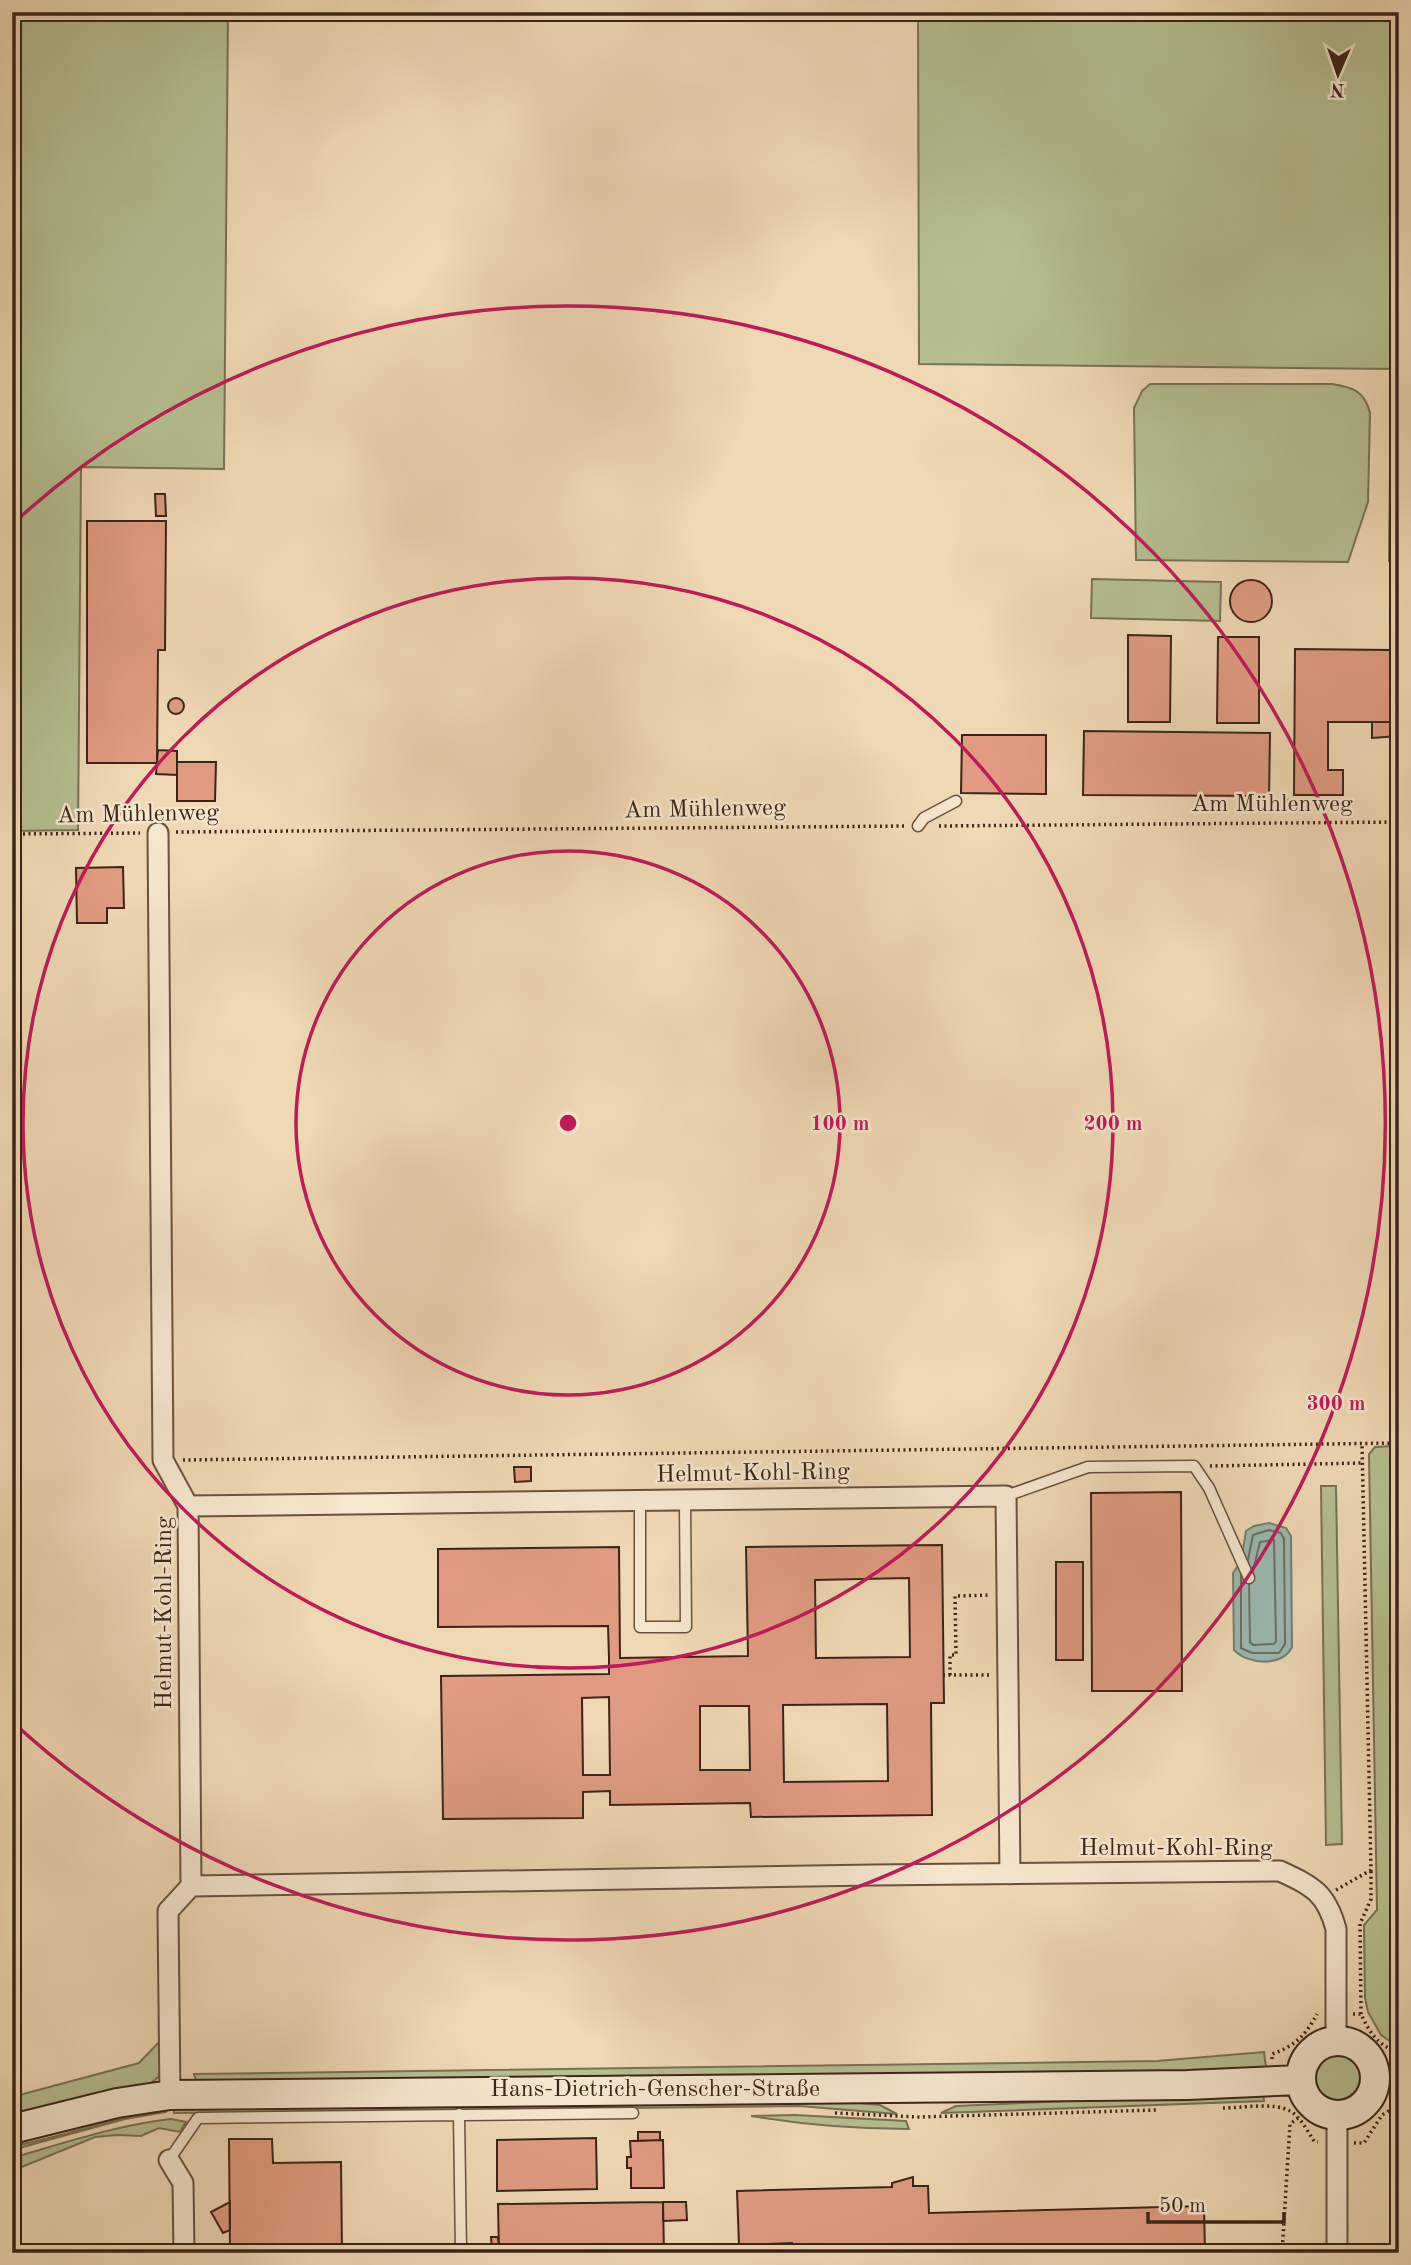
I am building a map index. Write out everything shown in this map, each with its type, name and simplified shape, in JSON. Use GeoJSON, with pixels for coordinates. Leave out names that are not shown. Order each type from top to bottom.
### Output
{"type":"FeatureCollection","features":[{"type":"Feature","properties":{"kind":"street"},"geometry":{"type":"LineString","coordinates":[[158,832],[163,1461],[188,1506]]}},
{"type":"Feature","properties":{"kind":"street"},"geometry":{"type":"LineString","coordinates":[[1006,1496],[1010,1874]]}},
{"type":"Feature","properties":{"kind":"street","name":"Helmut-Kohl-Ring"},"geometry":{"type":"LineString","coordinates":[[1006,1496],[188,1506],[191,1886],[1280,1871],[1310,1885],[1332,1913],[1336,1929],[1336,2040]]}},
{"type":"Feature","properties":{"kind":"street"},"geometry":{"type":"LineString","coordinates":[[170,2095],[168,1911],[191,1886]]}},
{"type":"Feature","properties":{"kind":"street"},"geometry":{"type":"LineString","coordinates":[[1336,2129],[1387,2079],[1373,2067],[1368,2056],[1359,2047],[1336,2040],[1314,2049],[1306,2057],[1300,2080],[1308,2101],[1336,2129],[1337,2253]]}},
{"type":"Feature","properties":{"kind":"street","name":"Hans-Dietrich-Genscher-Straße"},"geometry":{"type":"LineString","coordinates":[[12,2129],[108,2105],[170,2095],[1188,2085],[1300,2080]]}},
{"type":"Feature","properties":{"kind":"street"},"geometry":{"type":"LineString","coordinates":[[169,2160],[183,2183],[184,2253]]}},
{"type":"Feature","properties":{"kind":"lane"},"geometry":{"type":"LineString","coordinates":[[918,826],[924,818],[956,801]]}},
{"type":"Feature","properties":{"kind":"lane"},"geometry":{"type":"LineString","coordinates":[[1006,1496],[1088,1467],[1194,1466],[1209,1488],[1249,1578]]}},
{"type":"Feature","properties":{"kind":"lane"},"geometry":{"type":"LineString","coordinates":[[640,1500],[640,1627],[686,1627],[685,1500]]}},
{"type":"Feature","properties":{"kind":"lane"},"geometry":{"type":"LineString","coordinates":[[169,2160],[198,2118],[633,2113]]}},
{"type":"Feature","properties":{"kind":"lane"},"geometry":{"type":"LineString","coordinates":[[459,2114],[460,2253]]}},
{"type":"Feature","properties":{"kind":"path"},"geometry":{"type":"LineString","coordinates":[[1286,800],[1304,805]]}},
{"type":"Feature","properties":{"kind":"path","name":"Am Mühlenweg"},"geometry":{"type":"LineString","coordinates":[[12,834],[1399,822]]}},
{"type":"Feature","properties":{"kind":"path"},"geometry":{"type":"LineString","coordinates":[[1361,2014],[1360,1924],[1371,1899],[1362,1443]]}},
{"type":"Feature","properties":{"kind":"path"},"geometry":{"type":"LineString","coordinates":[[163,1461],[1399,1443]]}},
{"type":"Feature","properties":{"kind":"path"},"geometry":{"type":"LineString","coordinates":[[1194,1466],[1363,1463]]}},
{"type":"Feature","properties":{"kind":"path"},"geometry":{"type":"LineString","coordinates":[[950,1675],[950,1655],[956,1655],[955,1596],[1007,1595]]}},
{"type":"Feature","properties":{"kind":"path"},"geometry":{"type":"LineString","coordinates":[[943,1675],[1008,1675]]}},
{"type":"Feature","properties":{"kind":"path"},"geometry":{"type":"LineString","coordinates":[[1322,1898],[1371,1870]]}},
{"type":"Feature","properties":{"kind":"path"},"geometry":{"type":"LineString","coordinates":[[1218,2108],[1278,2107],[1290,2111],[1298,2118],[1314,2141],[1336,2129],[1364,2143],[1382,2115],[1399,2105]]}},
{"type":"Feature","properties":{"kind":"path"},"geometry":{"type":"LineString","coordinates":[[823,2113],[919,2117],[1163,2110]]}},
{"type":"Feature","properties":{"kind":"path"},"geometry":{"type":"LineString","coordinates":[[1282,2253],[1290,2124],[1298,2118]]}},
{"type":"Feature","properties":{"kind":"green space"},"geometry":{"type":"Polygon","coordinates":[[[12,12],[228,12],[224,469],[81,467],[78,830],[12,831],[12,12]]]}},
{"type":"Feature","properties":{"kind":"green space"},"geometry":{"type":"Polygon","coordinates":[[[918,12],[1399,12],[1399,369],[919,364],[918,12]]]}},
{"type":"Feature","properties":{"kind":"green space"},"geometry":{"type":"Polygon","coordinates":[[[1391,381],[1399,381],[1399,561],[1389,561],[1391,381]]]}},
{"type":"Feature","properties":{"kind":"green space"},"geometry":{"type":"Polygon","coordinates":[[[1150,384],[1332,384],[1357,391],[1365,400],[1370,413],[1368,502],[1348,562],[1136,560],[1134,408],[1142,391],[1150,384]]]}},
{"type":"Feature","properties":{"kind":"green space"},"geometry":{"type":"Polygon","coordinates":[[[1092,579],[1221,582],[1220,621],[1091,618],[1092,579]]]}},
{"type":"Feature","properties":{"kind":"green space"},"geometry":{"type":"Polygon","coordinates":[[[1392,1446],[1393,1634],[1399,1634],[1399,1749],[1394,1750],[1394,2044],[1381,2035],[1368,2012],[1365,1998],[1364,1925],[1377,1910],[1369,1454],[1375,1447],[1392,1446]]]}},
{"type":"Feature","properties":{"kind":"green space"},"geometry":{"type":"Polygon","coordinates":[[[1321,1486],[1336,1486],[1342,1844],[1326,1845],[1321,1486]]]}},
{"type":"Feature","properties":{"kind":"green space"},"geometry":{"type":"Polygon","coordinates":[[[162,2039],[163,2073],[145,2088],[12,2114],[12,2097],[139,2063],[162,2039]]]}},
{"type":"Feature","properties":{"kind":"green space"},"geometry":{"type":"Polygon","coordinates":[[[1264,2052],[1266,2067],[1157,2076],[203,2085],[196,2080],[194,2074],[1157,2061],[1264,2052]]]}},
{"type":"Feature","properties":{"kind":"green space"},"geometry":{"type":"Polygon","coordinates":[[[1337,2054],[1353,2061],[1360,2077],[1353,2093],[1337,2100],[1321,2093],[1314,2077],[1321,2061],[1337,2054]]]}},
{"type":"Feature","properties":{"kind":"green space"},"geometry":{"type":"Polygon","coordinates":[[[1263,2092],[1264,2101],[941,2113],[956,2106],[1263,2092]]]}},
{"type":"Feature","properties":{"kind":"green space"},"geometry":{"type":"Polygon","coordinates":[[[808,2098],[880,2105],[897,2114],[799,2106],[174,2113],[174,2109],[808,2098]]]}},
{"type":"Feature","properties":{"kind":"green space"},"geometry":{"type":"Polygon","coordinates":[[[166,2109],[166,2112],[125,2119],[12,2150],[12,2146],[166,2109]]]}},
{"type":"Feature","properties":{"kind":"green space"},"geometry":{"type":"Polygon","coordinates":[[[795,2115],[906,2121],[909,2129],[830,2126],[751,2116],[795,2115]]]}},
{"type":"Feature","properties":{"kind":"green space"},"geometry":{"type":"Polygon","coordinates":[[[171,2119],[186,2122],[180,2132],[159,2128],[141,2136],[95,2137],[12,2171],[12,2158],[111,2130],[171,2119]]]}},
{"type":"Feature","properties":{"kind":"water"},"geometry":{"type":"Polygon","coordinates":[[[1269,1523],[1286,1528],[1291,1536],[1292,1647],[1281,1658],[1265,1662],[1248,1659],[1234,1650],[1233,1573],[1241,1561],[1246,1531],[1269,1523]]]}},
{"type":"Feature","properties":{"kind":"building"},"geometry":{"type":"Polygon","coordinates":[[[155,494],[165,494],[166,516],[156,516],[155,494]]]}},
{"type":"Feature","properties":{"kind":"building"},"geometry":{"type":"Polygon","coordinates":[[[87,521],[166,521],[165,650],[158,650],[157,763],[87,763],[87,521]]]}},
{"type":"Feature","properties":{"kind":"building"},"geometry":{"type":"Polygon","coordinates":[[[1251,580],[1266,586],[1272,601],[1266,616],[1251,622],[1236,616],[1230,601],[1236,586],[1251,580]]]}},
{"type":"Feature","properties":{"kind":"building"},"geometry":{"type":"Polygon","coordinates":[[[1128,635],[1171,636],[1170,722],[1128,722],[1128,635]]]}},
{"type":"Feature","properties":{"kind":"building"},"geometry":{"type":"Polygon","coordinates":[[[1218,637],[1259,637],[1259,723],[1217,723],[1218,637]]]}},
{"type":"Feature","properties":{"kind":"building"},"geometry":{"type":"Polygon","coordinates":[[[1295,649],[1390,650],[1390,702],[1399,702],[1399,722],[1328,722],[1328,770],[1343,770],[1343,795],[1294,795],[1295,649]]]}},
{"type":"Feature","properties":{"kind":"building"},"geometry":{"type":"Polygon","coordinates":[[[176,698],[184,706],[176,714],[168,706],[176,698]]]}},
{"type":"Feature","properties":{"kind":"building"},"geometry":{"type":"Polygon","coordinates":[[[1372,722],[1399,722],[1399,736],[1372,738],[1372,722]]]}},
{"type":"Feature","properties":{"kind":"building"},"geometry":{"type":"Polygon","coordinates":[[[1084,731],[1270,733],[1269,796],[1083,795],[1084,731]]]}},
{"type":"Feature","properties":{"kind":"building"},"geometry":{"type":"Polygon","coordinates":[[[962,735],[1046,735],[1046,794],[961,793],[962,735]]]}},
{"type":"Feature","properties":{"kind":"building"},"geometry":{"type":"Polygon","coordinates":[[[158,750],[177,751],[177,775],[156,774],[158,750]]]}},
{"type":"Feature","properties":{"kind":"building"},"geometry":{"type":"Polygon","coordinates":[[[177,762],[216,762],[215,801],[177,801],[177,762]]]}},
{"type":"Feature","properties":{"kind":"building"},"geometry":{"type":"Polygon","coordinates":[[[123,867],[124,908],[107,908],[107,923],[77,923],[76,868],[123,867]]]}},
{"type":"Feature","properties":{"kind":"building"},"geometry":{"type":"Polygon","coordinates":[[[514,1467],[531,1467],[531,1481],[515,1482],[514,1467]]]}},
{"type":"Feature","properties":{"kind":"building"},"geometry":{"type":"Polygon","coordinates":[[[1181,1492],[1182,1691],[1092,1691],[1091,1493],[1181,1492]]]}},
{"type":"Feature","properties":{"kind":"building"},"geometry":{"type":"Polygon","coordinates":[[[942,1545],[944,1703],[931,1703],[932,1815],[751,1817],[750,1803],[610,1805],[610,1791],[583,1792],[583,1818],[443,1819],[441,1676],[609,1674],[609,1658],[608,1626],[438,1627],[438,1549],[619,1547],[620,1658],[748,1656],[746,1547],[942,1545]],[[909,1578],[815,1580],[816,1658],[910,1657],[909,1578]],[[609,1697],[582,1698],[583,1775],[610,1775],[609,1697]],[[887,1704],[783,1705],[784,1782],[888,1781],[887,1704]],[[700,1706],[700,1770],[750,1770],[749,1706],[700,1706]]]}},
{"type":"Feature","properties":{"kind":"building"},"geometry":{"type":"Polygon","coordinates":[[[1056,1562],[1083,1562],[1083,1660],[1056,1660],[1056,1562]]]}},
{"type":"Feature","properties":{"kind":"building"},"geometry":{"type":"Polygon","coordinates":[[[638,2132],[660,2132],[660,2140],[638,2141],[638,2132]]]}},
{"type":"Feature","properties":{"kind":"building"},"geometry":{"type":"Polygon","coordinates":[[[596,2138],[597,2189],[497,2191],[497,2140],[596,2138]]]}},
{"type":"Feature","properties":{"kind":"building"},"geometry":{"type":"Polygon","coordinates":[[[229,2139],[272,2139],[273,2163],[341,2162],[342,2253],[230,2253],[229,2139]]]}},
{"type":"Feature","properties":{"kind":"building"},"geometry":{"type":"Polygon","coordinates":[[[663,2140],[664,2188],[631,2188],[631,2168],[627,2168],[627,2157],[631,2157],[630,2141],[663,2140]]]}},
{"type":"Feature","properties":{"kind":"building"},"geometry":{"type":"Polygon","coordinates":[[[913,2177],[913,2186],[928,2186],[929,2213],[1204,2206],[1205,2253],[792,2253],[792,2243],[739,2245],[737,2191],[892,2187],[892,2183],[913,2177]]]}},
{"type":"Feature","properties":{"kind":"building"},"geometry":{"type":"Polygon","coordinates":[[[230,2202],[230,2230],[223,2233],[211,2212],[230,2202]]]}},
{"type":"Feature","properties":{"kind":"building"},"geometry":{"type":"Polygon","coordinates":[[[663,2202],[664,2253],[499,2253],[498,2204],[663,2202]]]}},
{"type":"Feature","properties":{"kind":"building"},"geometry":{"type":"Polygon","coordinates":[[[663,2202],[686,2202],[687,2220],[663,2221],[663,2202]]]}},
{"type":"Feature","properties":{"kind":"building"},"geometry":{"type":"Polygon","coordinates":[[[491,2237],[498,2237],[499,2249],[492,2249],[491,2237]]]}}]}
